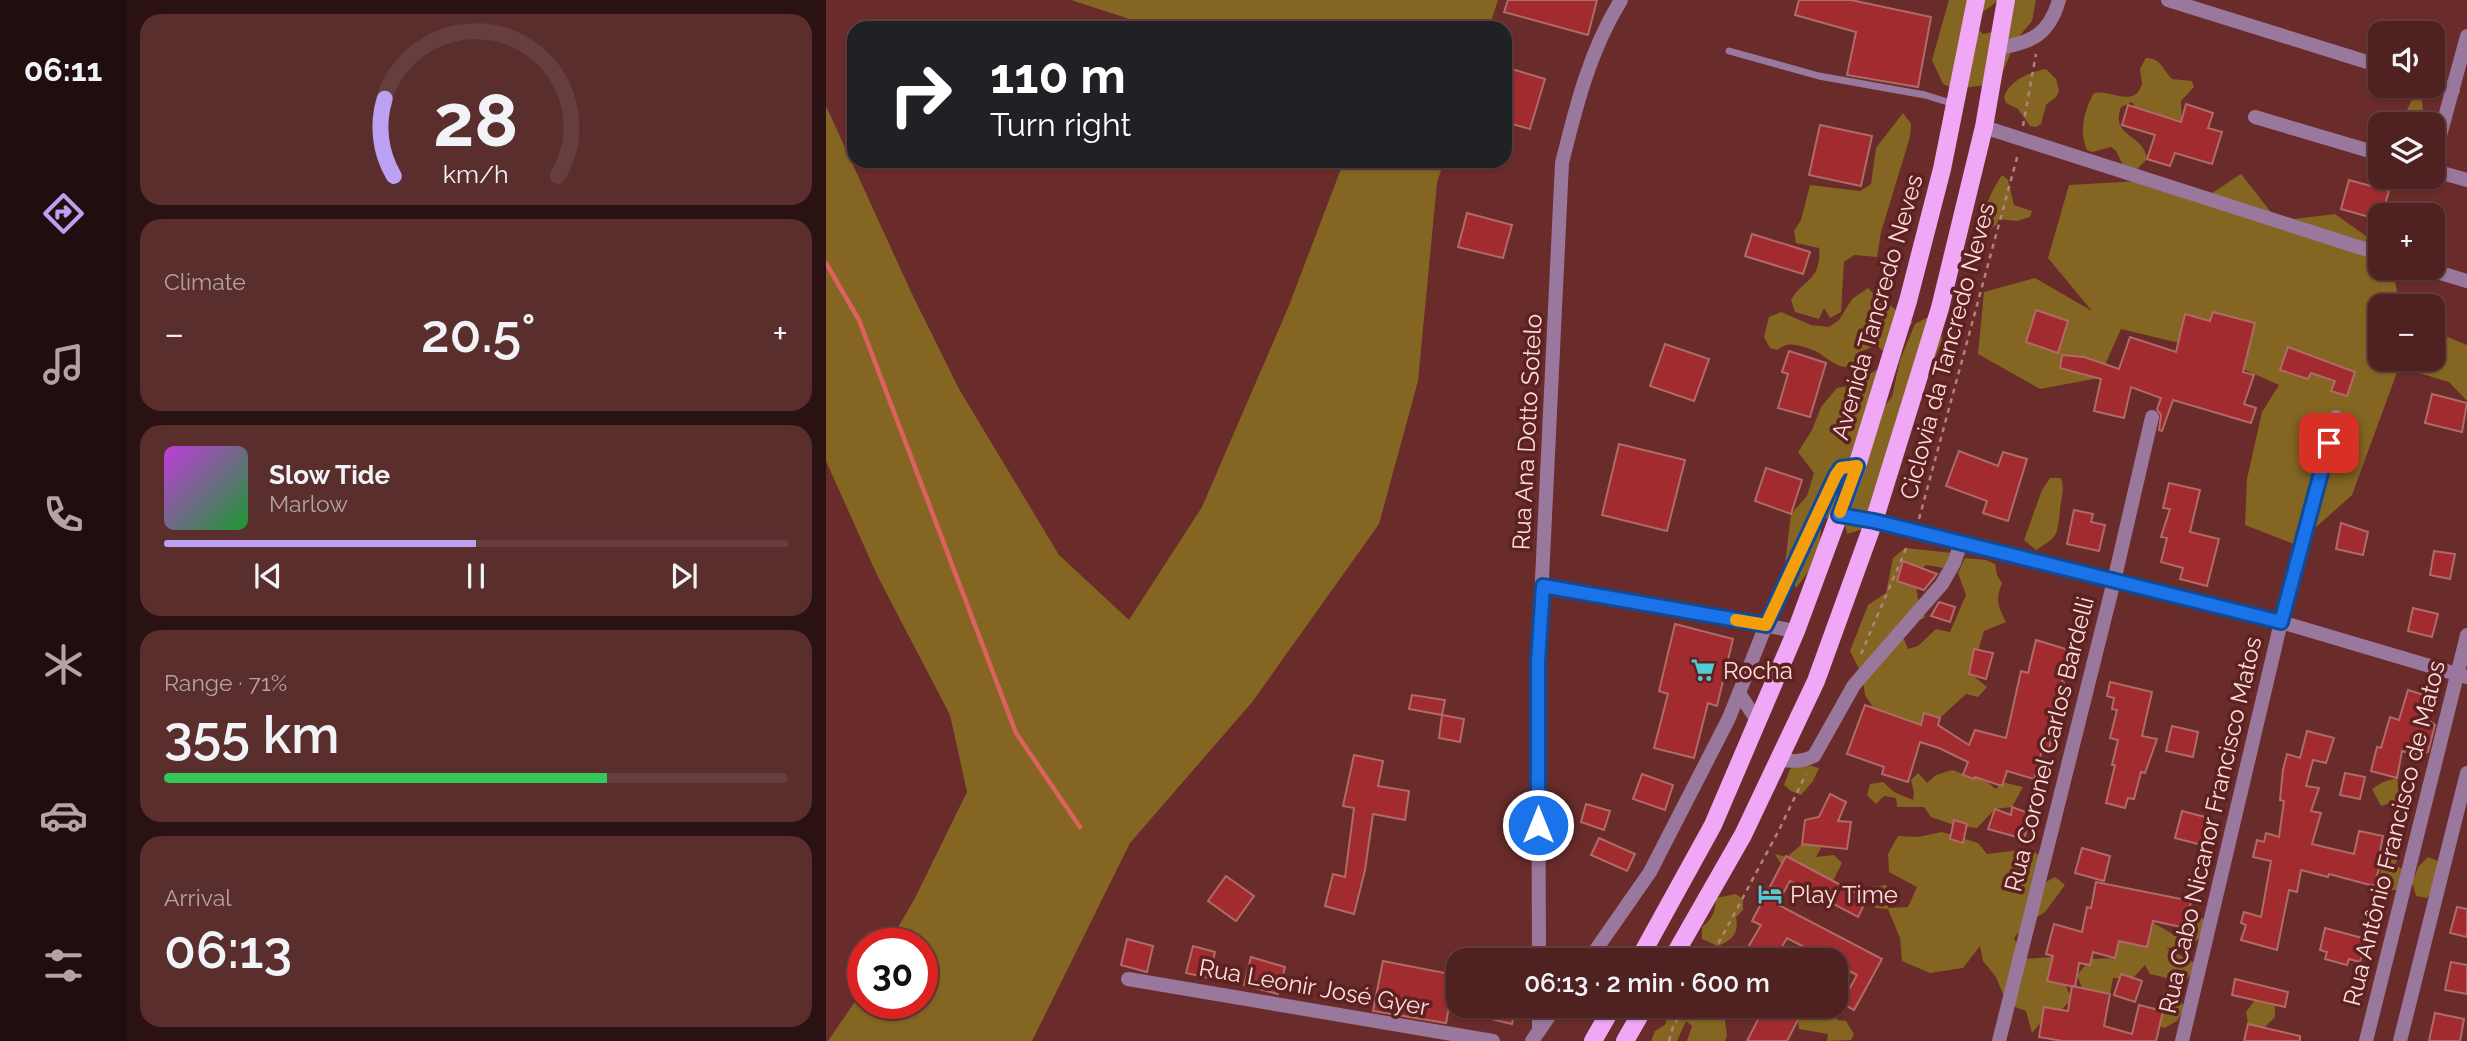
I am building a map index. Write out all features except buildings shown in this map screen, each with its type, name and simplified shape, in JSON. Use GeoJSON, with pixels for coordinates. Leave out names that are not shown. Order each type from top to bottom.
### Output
{"type":"FeatureCollection","features":[{"type":"Feature","properties":{"kind":"main road","name":"Avenida Tancredo Neves"},"geometry":{"type":"LineString","coordinates":[[1645,948],[1713,825],[1796,631],[1857,466],[1908,301],[1942,169],[1976,0]]}},
{"type":"Feature","properties":{"kind":"main road"},"geometry":{"type":"LineString","coordinates":[[1678,948],[1743,835],[1816,681],[1874,521],[1940,309],[1984,127],[2006,0]]}},
{"type":"Feature","properties":{"kind":"main road"},"geometry":{"type":"LineString","coordinates":[[1593,1041],[1605,1018]]}},
{"type":"Feature","properties":{"kind":"main road"},"geometry":{"type":"LineString","coordinates":[[1625,1041],[1638,1018]]}},
{"type":"Feature","properties":{"kind":"street","name":"Rua Ana Dotto Sotelo"},"geometry":{"type":"LineString","coordinates":[[1539,948],[1538,662],[1562,163],[1580,91],[1606,24],[1621,0]]}},
{"type":"Feature","properties":{"kind":"street"},"geometry":{"type":"LineString","coordinates":[[1998,48],[2025,44],[2040,34],[2056,13],[2059,0]]}},
{"type":"Feature","properties":{"kind":"street"},"geometry":{"type":"LineString","coordinates":[[2168,0],[2368,62]]}},
{"type":"Feature","properties":{"kind":"street"},"geometry":{"type":"LineString","coordinates":[[2445,120],[2467,36]]}},
{"type":"Feature","properties":{"kind":"street"},"geometry":{"type":"LineString","coordinates":[[2445,87],[2453,90]]}},
{"type":"Feature","properties":{"kind":"street"},"geometry":{"type":"LineString","coordinates":[[2255,117],[2368,150]]}},
{"type":"Feature","properties":{"kind":"street"},"geometry":{"type":"LineString","coordinates":[[1984,127],[2368,250]]}},
{"type":"Feature","properties":{"kind":"street"},"geometry":{"type":"LineString","coordinates":[[2445,172],[2467,180]]}},
{"type":"Feature","properties":{"kind":"street"},"geometry":{"type":"LineString","coordinates":[[2445,274],[2467,281]]}},
{"type":"Feature","properties":{"kind":"street","name":"Rua Coronel Carlos Bardelli"},"geometry":{"type":"LineString","coordinates":[[1999,1041],[2114,581],[2152,417]]}},
{"type":"Feature","properties":{"kind":"street","name":"Rua Cabo Nicanor Francisco Matos"},"geometry":{"type":"LineString","coordinates":[[2182,1041],[2281,622],[2336,417]]}},
{"type":"Feature","properties":{"kind":"street"},"geometry":{"type":"LineString","coordinates":[[1597,948],[1650,872],[1729,718],[1766,625],[1836,475],[1841,468],[1857,466]]}},
{"type":"Feature","properties":{"kind":"street"},"geometry":{"type":"LineString","coordinates":[[1839,515],[1874,521],[2281,622],[2462,676]]}},
{"type":"Feature","properties":{"kind":"street"},"geometry":{"type":"LineString","coordinates":[[1779,759],[1805,761],[1814,756],[1854,685],[1942,584],[1954,564],[1961,543]]}},
{"type":"Feature","properties":{"kind":"street"},"geometry":{"type":"LineString","coordinates":[[1543,586],[1796,631]]}},
{"type":"Feature","properties":{"kind":"street","name":"Rua Antônio Francisco de Matos"},"geometry":{"type":"LineString","coordinates":[[2366,1041],[2462,676],[2467,635]]}},
{"type":"Feature","properties":{"kind":"street"},"geometry":{"type":"LineString","coordinates":[[1739,693],[1758,722]]}},
{"type":"Feature","properties":{"kind":"street"},"geometry":{"type":"LineString","coordinates":[[2400,1041],[2467,773]]}},
{"type":"Feature","properties":{"kind":"street","name":"Rua Leonir José Gyer"},"geometry":{"type":"LineString","coordinates":[[1128,979],[1493,1041]]}},
{"type":"Feature","properties":{"kind":"street"},"geometry":{"type":"LineString","coordinates":[[1535,1036],[1537,1018]]}},
{"type":"Feature","properties":{"kind":"street"},"geometry":{"type":"LineString","coordinates":[[1535,1036],[1548,1018]]}},
{"type":"Feature","properties":{"kind":"lane"},"geometry":{"type":"LineString","coordinates":[[1729,51],[1819,76],[1925,95],[1955,104]]}},
{"type":"Feature","properties":{"kind":"path","name":"Ciclovia da Tancredo Neves"},"geometry":{"type":"LineString","coordinates":[[1857,664],[1923,511],[2021,139],[2040,34]]}},
{"type":"Feature","properties":{"kind":"path"},"geometry":{"type":"LineString","coordinates":[[1716,948],[1779,830],[1814,756]]}},
{"type":"Feature","properties":{"kind":"path"},"geometry":{"type":"LineString","coordinates":[[1669,1041],[1678,1018]]}},
{"type":"Feature","properties":{"kind":"shaded area"},"geometry":{"type":"Polygon","coordinates":[[[1071,0],[1498,0],[1491,21],[1136,21],[1071,0]]]}},
{"type":"Feature","properties":{"kind":"shaded area"},"geometry":{"type":"Polygon","coordinates":[[[1949,0],[1999,0],[1980,14],[1974,25],[1983,34],[1996,31],[2015,0],[2036,0],[2032,21],[2016,40],[2002,74],[1993,84],[1955,89],[1943,84],[1932,60],[1949,0]]]}},
{"type":"Feature","properties":{"kind":"shaded area"},"geometry":{"type":"Polygon","coordinates":[[[2146,58],[2158,62],[2172,79],[2192,81],[2194,87],[2181,101],[2182,126],[2136,108],[2132,102],[2121,107],[2120,125],[2145,151],[2147,159],[2137,169],[2124,167],[2111,147],[2092,152],[2087,150],[2083,128],[2085,113],[2094,93],[2128,97],[2138,91],[2142,84],[2140,69],[2146,58]]]}},
{"type":"Feature","properties":{"kind":"shaded area"},"geometry":{"type":"Polygon","coordinates":[[[2046,69],[2056,79],[2059,91],[2046,105],[2041,124],[2030,126],[2018,109],[2006,103],[2004,97],[2011,86],[2021,78],[2046,69]]]}},
{"type":"Feature","properties":{"kind":"shaded area"},"geometry":{"type":"Polygon","coordinates":[[[2413,98],[2422,101],[2423,112],[2406,112],[2413,98]]]}},
{"type":"Feature","properties":{"kind":"shaded area"},"geometry":{"type":"Polygon","coordinates":[[[826,106],[847,152],[847,168],[854,168],[959,389],[1059,555],[1129,620],[1202,507],[1288,308],[1341,168],[1442,168],[1437,183],[1418,381],[1379,524],[1253,701],[1130,843],[1032,1041],[828,1041],[847,1013],[847,1019],[938,1019],[938,928],[898,928],[967,792],[950,715],[878,577],[826,461],[826,106]]]}},
{"type":"Feature","properties":{"kind":"shaded area"},"geometry":{"type":"Polygon","coordinates":[[[1903,113],[1911,124],[1910,137],[1881,232],[1877,257],[1854,255],[1844,262],[1841,312],[1830,318],[1824,308],[1819,319],[1795,312],[1791,300],[1815,273],[1819,259],[1819,248],[1796,243],[1794,231],[1801,220],[1810,185],[1860,191],[1871,184],[1876,148],[1903,113]]]}},
{"type":"Feature","properties":{"kind":"shaded area"},"geometry":{"type":"Polygon","coordinates":[[[2241,174],[2278,221],[2335,214],[2368,237],[2368,280],[2395,280],[2397,294],[2368,294],[2368,371],[2398,371],[2352,495],[2296,545],[2245,525],[2247,479],[2262,412],[2279,385],[2192,346],[2121,329],[2099,378],[2040,389],[1978,354],[1984,292],[2035,278],[2092,311],[2048,258],[2069,185],[2140,181],[2203,199],[2241,174]]]}},
{"type":"Feature","properties":{"kind":"shaded area"},"geometry":{"type":"Polygon","coordinates":[[[2002,175],[2008,180],[2014,205],[2032,211],[2030,217],[2017,221],[1999,219],[1991,229],[1987,223],[1986,209],[2002,175]]]}},
{"type":"Feature","properties":{"kind":"shaded area"},"geometry":{"type":"Polygon","coordinates":[[[1868,288],[1873,293],[1873,299],[1886,303],[1913,322],[1895,343],[1883,408],[1892,397],[1900,360],[1915,324],[1926,318],[1937,317],[1942,341],[1863,529],[1847,534],[1842,510],[1821,521],[1816,558],[1796,588],[1785,564],[1791,514],[1807,496],[1814,473],[1798,452],[1812,430],[1821,407],[1837,388],[1849,386],[1882,367],[1886,354],[1877,345],[1857,353],[1854,361],[1846,367],[1835,364],[1816,351],[1799,346],[1787,345],[1777,350],[1770,348],[1764,337],[1769,317],[1781,312],[1811,325],[1829,327],[1839,320],[1852,299],[1868,288]]]}},
{"type":"Feature","properties":{"kind":"shaded area"},"geometry":{"type":"Polygon","coordinates":[[[2445,336],[2467,345],[2467,401],[2449,382],[2412,371],[2445,371],[2445,336]]]}},
{"type":"Feature","properties":{"kind":"shaded area"},"geometry":{"type":"Polygon","coordinates":[[[2050,478],[2061,478],[2062,482],[2058,525],[2053,538],[2036,550],[2024,540],[2042,490],[2050,478]]]}},
{"type":"Feature","properties":{"kind":"shaded area"},"geometry":{"type":"Polygon","coordinates":[[[1905,548],[1952,553],[1950,569],[1926,565],[1914,575],[1925,618],[1908,624],[1903,637],[1908,649],[1918,646],[1936,629],[1950,632],[1966,595],[1958,573],[1965,558],[1986,560],[1995,564],[2002,583],[1998,603],[2006,622],[1984,631],[1971,674],[1987,687],[1978,697],[1966,694],[1940,718],[1918,724],[1897,719],[1873,707],[1865,695],[1862,675],[1850,651],[1868,605],[1886,593],[1893,558],[1905,548]]]}},
{"type":"Feature","properties":{"kind":"shaded area"},"geometry":{"type":"Polygon","coordinates":[[[1801,763],[1819,768],[1813,781],[1801,795],[1784,785],[1790,769],[1801,763]]]}},
{"type":"Feature","properties":{"kind":"shaded area"},"geometry":{"type":"Polygon","coordinates":[[[1952,770],[1987,782],[1996,789],[2002,782],[2023,787],[2012,807],[1995,809],[1977,828],[1954,825],[1931,817],[1924,807],[1897,807],[1896,798],[1884,796],[1876,804],[1867,795],[1870,784],[1883,782],[1894,792],[1913,800],[1911,780],[1918,773],[1927,783],[1936,775],[1952,770]]]}},
{"type":"Feature","properties":{"kind":"shaded area"},"geometry":{"type":"Polygon","coordinates":[[[2397,778],[2400,800],[2381,806],[2372,789],[2397,778]]]}},
{"type":"Feature","properties":{"kind":"shaded area"},"geometry":{"type":"Polygon","coordinates":[[[1942,832],[1978,843],[1987,854],[2027,849],[2046,858],[2035,888],[2055,877],[2065,885],[2045,912],[2026,924],[2014,938],[2024,959],[2052,957],[2072,999],[2060,1011],[2046,1007],[2046,1017],[2032,1033],[2026,1011],[2007,1004],[1996,977],[1983,961],[1980,946],[1963,968],[1930,973],[1902,961],[1900,938],[1888,909],[1876,908],[1867,899],[1867,888],[1886,885],[1891,895],[1888,908],[1908,907],[1917,887],[1889,872],[1888,854],[1898,836],[1918,837],[1942,832]]]}},
{"type":"Feature","properties":{"kind":"shaded area"},"geometry":{"type":"Polygon","coordinates":[[[1814,838],[1822,846],[1816,857],[1834,855],[1842,863],[1833,881],[1792,872],[1775,854],[1787,857],[1814,838]]]}},
{"type":"Feature","properties":{"kind":"shaded area"},"geometry":{"type":"Polygon","coordinates":[[[2398,849],[2399,856],[2395,865],[2415,876],[2418,867],[2428,857],[2438,861],[2438,881],[2427,898],[2416,896],[2413,885],[2405,890],[2392,890],[2388,880],[2385,885],[2380,878],[2381,861],[2388,852],[2398,849]]]}},
{"type":"Feature","properties":{"kind":"shaded area"},"geometry":{"type":"Polygon","coordinates":[[[1736,894],[1743,899],[1743,910],[1736,917],[1733,936],[1718,946],[1702,939],[1702,927],[1713,915],[1716,898],[1736,894]]]}},
{"type":"Feature","properties":{"kind":"shaded area"},"geometry":{"type":"Polygon","coordinates":[[[2195,913],[2210,924],[2201,936],[2187,946],[2166,948],[2199,965],[2184,982],[2150,974],[2145,965],[2133,978],[2113,978],[2110,994],[2082,988],[2077,975],[2091,959],[2115,958],[2119,941],[2148,920],[2173,934],[2186,928],[2195,913]]]}},
{"type":"Feature","properties":{"kind":"shaded area"},"geometry":{"type":"Polygon","coordinates":[[[2176,986],[2184,1008],[2177,1021],[2164,1028],[2157,1025],[2163,1011],[2161,1001],[2164,991],[2176,986]]]}},
{"type":"Feature","properties":{"kind":"shaded area"},"geometry":{"type":"Polygon","coordinates":[[[2255,1000],[2275,1005],[2275,1017],[2264,1028],[2248,1024],[2246,1012],[2255,1000]]]}},
{"type":"Feature","properties":{"kind":"shaded area"},"geometry":{"type":"Polygon","coordinates":[[[1666,1018],[1726,1018],[1727,1035],[1725,1041],[1687,1041],[1692,1026],[1686,1021],[1677,1041],[1651,1041],[1655,1031],[1666,1024],[1666,1018]]]}},
{"type":"Feature","properties":{"kind":"shaded area"},"geometry":{"type":"Polygon","coordinates":[[[1837,1018],[1846,1021],[1854,1034],[1851,1040],[1827,1041],[1828,1034],[1799,1029],[1798,1020],[1837,1018]]]}},
{"type":"Feature","properties":{"kind":"waterway"},"geometry":{"type":"LineString","coordinates":[[826,263],[859,320],[1016,733],[1080,827]]}},
{"type":"Feature","properties":{"kind":"slow traffic"},"geometry":{"type":"LineString","coordinates":[[1736,620],[1766,625],[1836,475],[1841,468],[1857,466],[1840,512]]}},
{"type":"Feature","properties":{"kind":"place","name":"Rocha"},"geometry":{"type":"Point","coordinates":[1703,670]}},
{"type":"Feature","properties":{"kind":"place","name":"Play Time"},"geometry":{"type":"Point","coordinates":[1770,894]}},
{"type":"Feature","properties":{"kind":"route"},"geometry":{"type":"LineString","coordinates":[[1538,825],[1538,662],[1543,586],[1766,625],[1836,475],[1841,468],[1857,466],[1839,515],[1874,521],[2281,622],[2329,443]]}}]}
